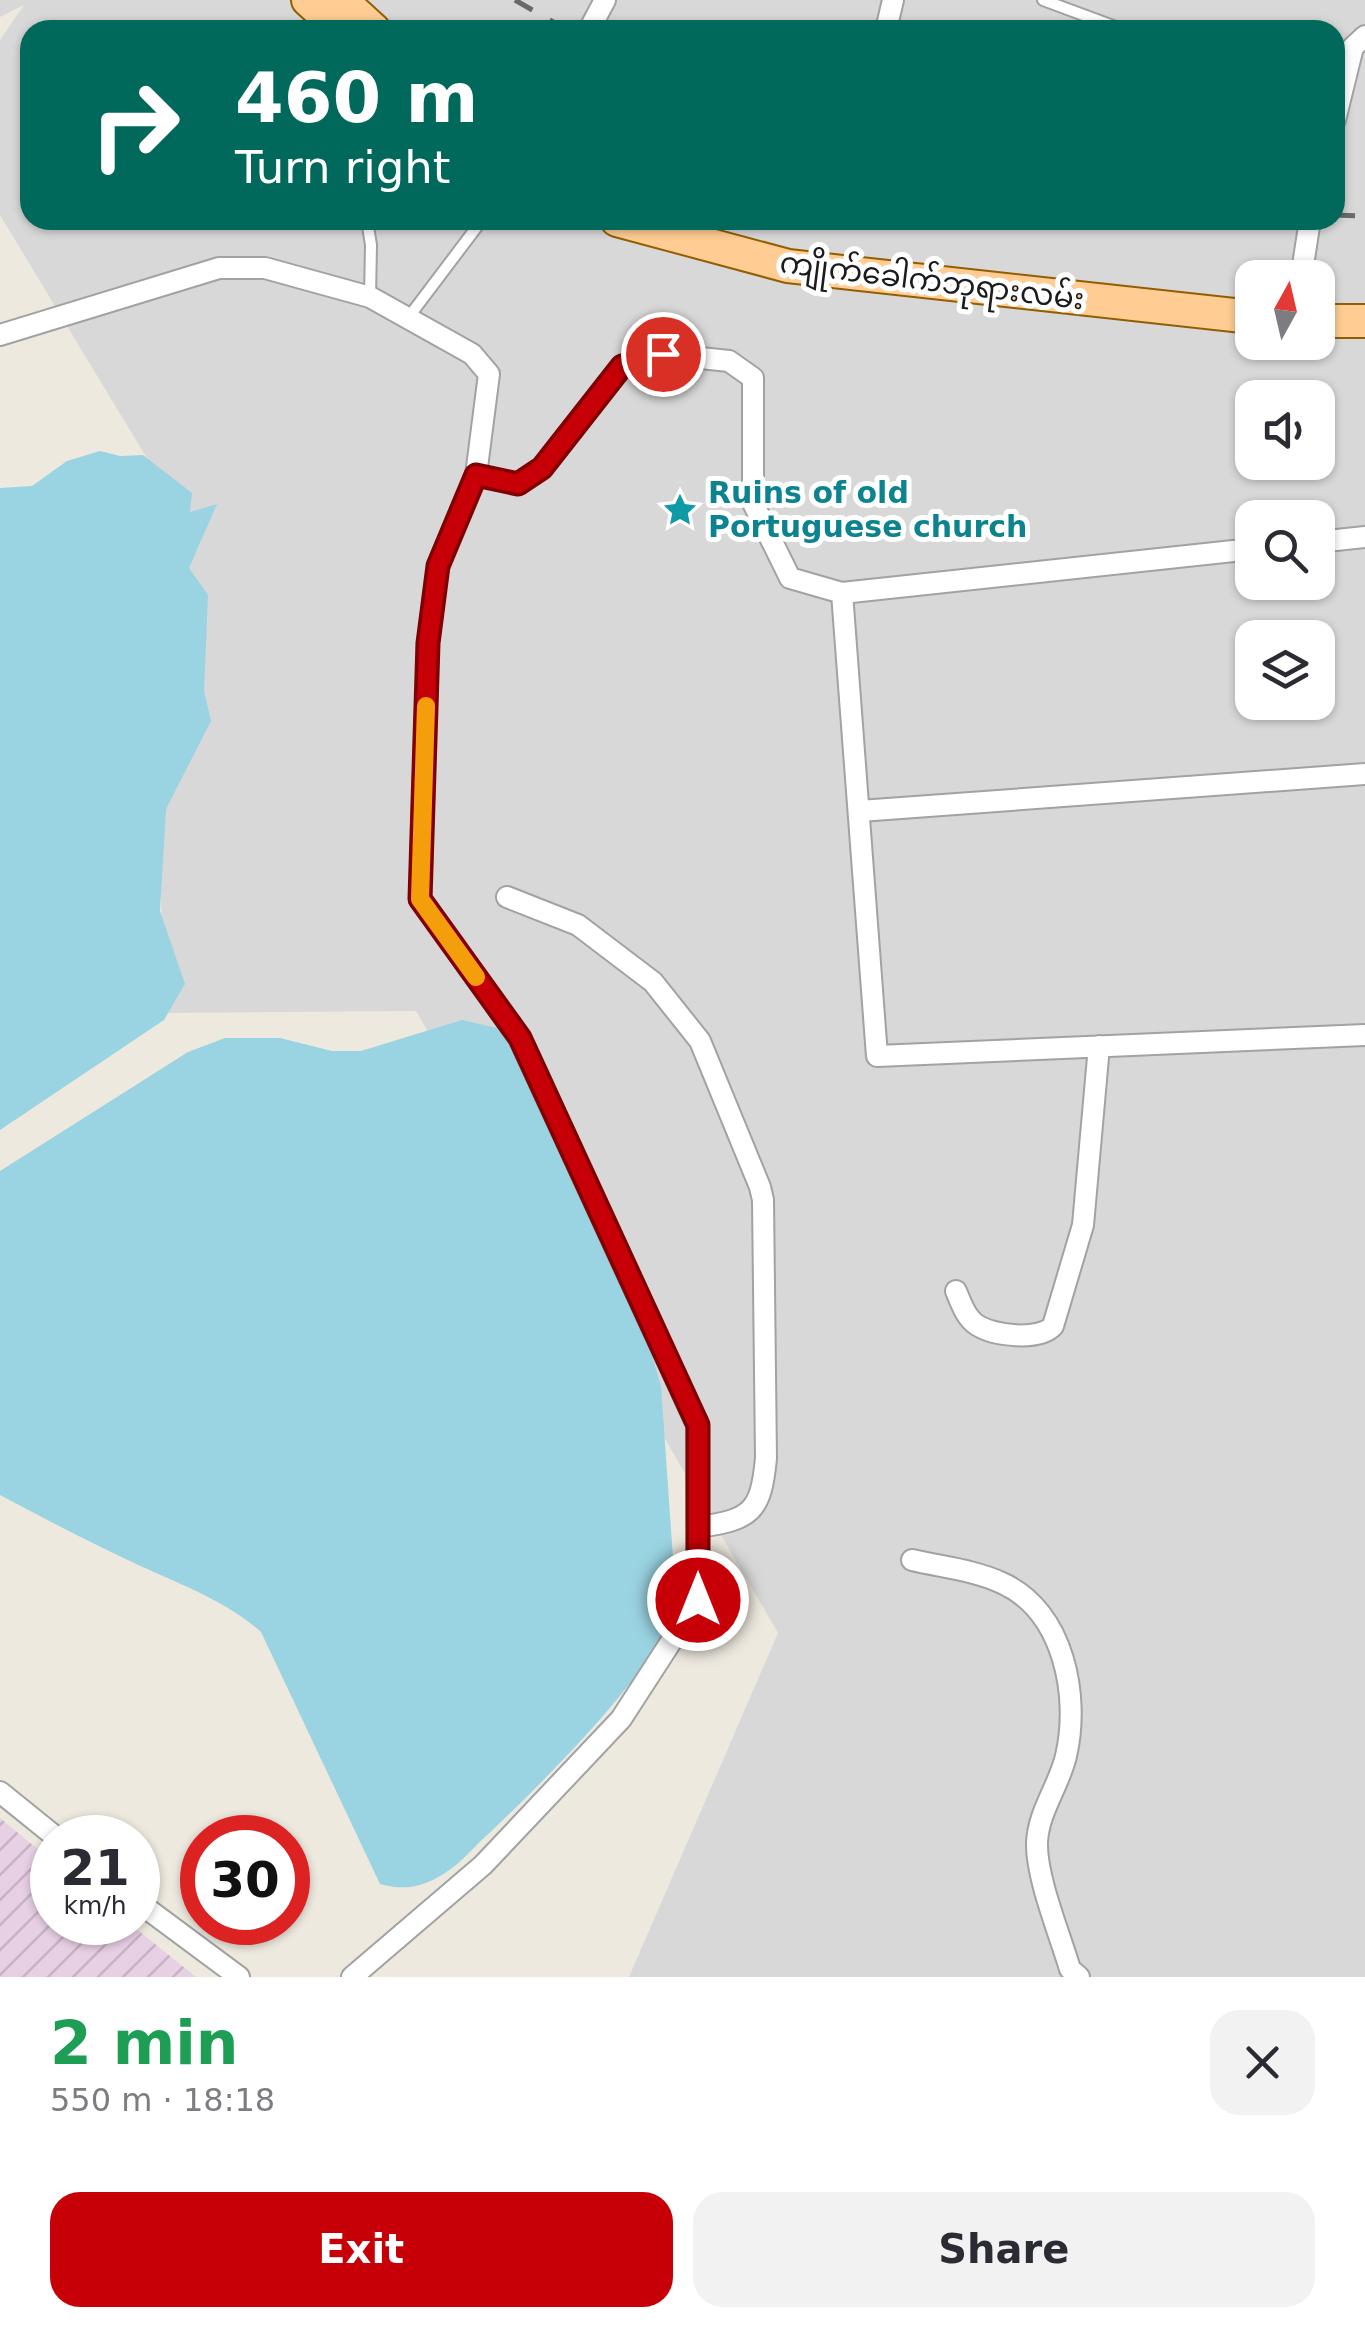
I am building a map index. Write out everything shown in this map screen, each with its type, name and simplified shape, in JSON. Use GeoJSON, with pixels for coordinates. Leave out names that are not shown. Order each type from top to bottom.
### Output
{"type":"FeatureCollection","features":[{"type":"Feature","properties":{"kind":"main road"},"geometry":{"type":"LineString","coordinates":[[308,0],[343,8]]}},
{"type":"Feature","properties":{"kind":"main road","name":"ကျိုက်ခေါက်ဘုရားလမ်း"},"geometry":{"type":"LineString","coordinates":[[654,230],[788,266],[1235,315]]}},
{"type":"Feature","properties":{"kind":"main road","name":"ကျိုက်ခေါက်ဘုရားလမ်း"},"geometry":{"type":"LineString","coordinates":[[736,230],[795,246],[1235,294]]}},
{"type":"Feature","properties":{"kind":"main road"},"geometry":{"type":"LineString","coordinates":[[1335,300],[1365,300]]}},
{"type":"Feature","properties":{"kind":"main road"},"geometry":{"type":"LineString","coordinates":[[1335,321],[1365,321]]}},
{"type":"Feature","properties":{"kind":"street"},"geometry":{"type":"LineString","coordinates":[[1345,79],[1353,47],[1365,36]]}},
{"type":"Feature","properties":{"kind":"street"},"geometry":{"type":"LineString","coordinates":[[1303,260],[1308,230]]}},
{"type":"Feature","properties":{"kind":"street"},"geometry":{"type":"LineString","coordinates":[[0,335],[219,268],[265,268],[370,297],[472,354],[490,374],[476,475],[438,566],[428,643],[420,899],[520,1038],[698,1425],[698,1600],[621,1719],[484,1865],[352,1977]]}},
{"type":"Feature","properties":{"kind":"street"},"geometry":{"type":"LineString","coordinates":[[476,475],[518,484],[542,468],[622,366],[663,354],[729,362],[753,378],[753,503],[790,578],[842,593],[1235,551]]}},
{"type":"Feature","properties":{"kind":"street"},"geometry":{"type":"LineString","coordinates":[[1335,540],[1365,537]]}},
{"type":"Feature","properties":{"kind":"street"},"geometry":{"type":"LineString","coordinates":[[842,593],[877,1056],[1365,1035]]}},
{"type":"Feature","properties":{"kind":"street"},"geometry":{"type":"LineString","coordinates":[[860,811],[1365,774]]}},
{"type":"Feature","properties":{"kind":"street"},"geometry":{"type":"LineString","coordinates":[[507,896],[578,925],[653,982],[700,1042],[760,1187],[766,1458],[763,1489],[742,1517],[729,1524],[698,1527]]}},
{"type":"Feature","properties":{"kind":"street"},"geometry":{"type":"LineString","coordinates":[[956,1291],[976,1324],[992,1330],[1032,1336],[1046,1334],[1053,1326],[1083,1225],[1099,1046]]}},
{"type":"Feature","properties":{"kind":"street"},"geometry":{"type":"LineString","coordinates":[[912,1560],[982,1576],[1012,1589],[1050,1626],[1067,1665],[1066,1756],[1042,1820],[1037,1858],[1070,1969],[1079,1977]]}},
{"type":"Feature","properties":{"kind":"street"},"geometry":{"type":"LineString","coordinates":[[0,1792],[30,1816]]}},
{"type":"Feature","properties":{"kind":"street"},"geometry":{"type":"LineString","coordinates":[[160,1918],[239,1977]]}},
{"type":"Feature","properties":{"kind":"lane"},"geometry":{"type":"LineString","coordinates":[[1043,0],[1097,20]]}},
{"type":"Feature","properties":{"kind":"lane"},"geometry":{"type":"LineString","coordinates":[[369,230],[370,297]]}},
{"type":"Feature","properties":{"kind":"lane"},"geometry":{"type":"LineString","coordinates":[[408,318],[474,230]]}},
{"type":"Feature","properties":{"kind":"shaded area"},"geometry":{"type":"Polygon","coordinates":[[[0,0],[1365,0],[1365,1977],[629,1977],[778,1633],[416,1011],[163,1013],[154,470],[0,215],[0,40],[24,5],[0,17],[0,0]]]}},
{"type":"Feature","properties":{"kind":"shaded area"},"geometry":{"type":"Polygon","coordinates":[[[0,1818],[30,1843],[30,1945],[156,1945],[196,1977],[0,1977],[0,1818]]]}},
{"type":"Feature","properties":{"kind":"water"},"geometry":{"type":"Polygon","coordinates":[[[100,451],[120,456],[143,455],[192,493],[190,512],[217,504],[189,568],[208,595],[204,691],[211,721],[166,809],[160,911],[185,984],[164,1020],[0,1130],[0,488],[32,486],[67,461],[100,451]]]}},
{"type":"Feature","properties":{"kind":"water"},"geometry":{"type":"Polygon","coordinates":[[[462,1020],[497,1028],[517,1047],[647,1339],[661,1386],[676,1601],[667,1627],[649,1657],[564,1759],[461,1861],[437,1878],[398,1887],[380,1884],[261,1632],[216,1601],[0,1495],[0,1171],[188,1052],[225,1038],[280,1038],[332,1051],[361,1051],[462,1020]]]}},
{"type":"Feature","properties":{"kind":"railway"},"geometry":{"type":"LineString","coordinates":[[515,0],[550,20]]}},
{"type":"Feature","properties":{"kind":"railway"},"geometry":{"type":"LineString","coordinates":[[1345,215],[1365,216]]}},
{"type":"Feature","properties":{"kind":"slow traffic"},"geometry":{"type":"LineString","coordinates":[[426,706],[420,899],[476,977]]}},
{"type":"Feature","properties":{"kind":"place","name":"Ruins of old Portuguese church"},"geometry":{"type":"Point","coordinates":[680,510]}},
{"type":"Feature","properties":{"kind":"route"},"geometry":{"type":"LineString","coordinates":[[663,354],[622,366],[542,468],[518,484],[476,475],[438,566],[428,643],[420,899],[520,1038],[698,1425],[698,1600]]}}]}
